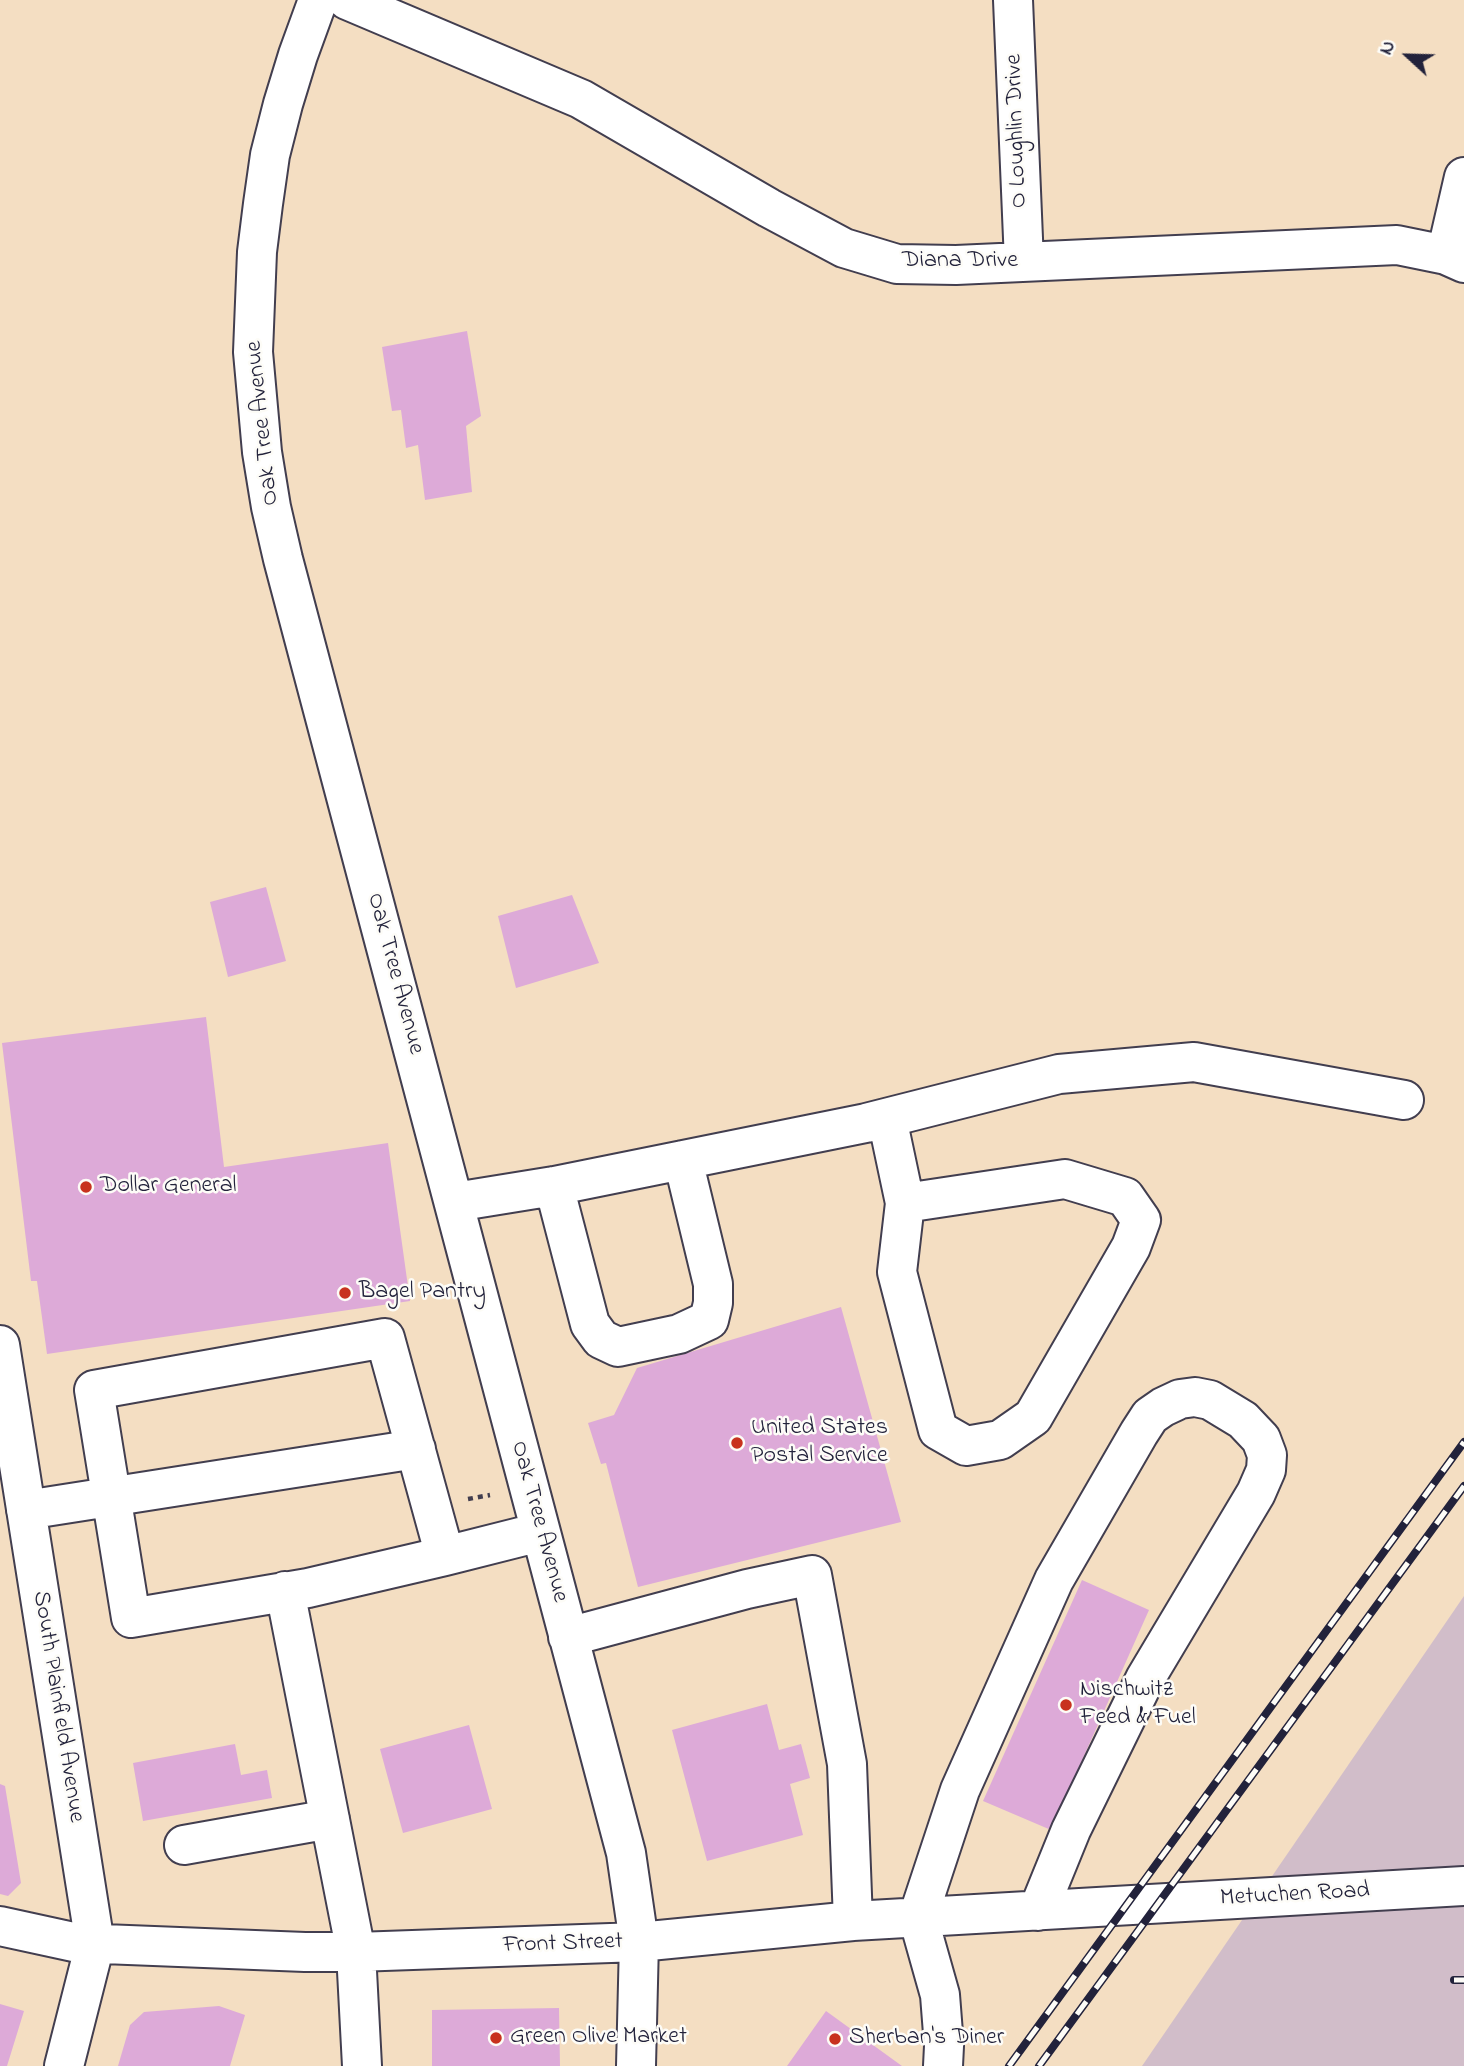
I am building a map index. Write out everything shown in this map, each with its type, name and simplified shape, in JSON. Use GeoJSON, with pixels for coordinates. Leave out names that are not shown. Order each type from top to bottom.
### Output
{"type":"FeatureCollection","features":[{"type":"Feature","properties":{"kind":"street","name":"Oak Tree Avenue"},"geometry":{"type":"LineString","coordinates":[[318,0],[298,55],[270,155],[257,252],[253,352],[262,452],[283,559],[626,1853],[639,1942],[636,2066]]}},
{"type":"Feature","properties":{"kind":"street","name":"Diana Drive"},"geometry":{"type":"LineString","coordinates":[[347,0],[581,99],[768,208],[844,248],[897,264],[956,265],[1397,245],[1455,259]]}},
{"type":"Feature","properties":{"kind":"street","name":"O Loughlin Drive"},"geometry":{"type":"LineString","coordinates":[[1013,0],[1024,262]]}},
{"type":"Feature","properties":{"kind":"street"},"geometry":{"type":"LineString","coordinates":[[1455,259],[1464,177]]}},
{"type":"Feature","properties":{"kind":"street"},"geometry":{"type":"LineString","coordinates":[[455,1202],[554,1186],[887,1118],[1059,1074],[1194,1062],[1404,1100]]}},
{"type":"Feature","properties":{"kind":"street"},"geometry":{"type":"LineString","coordinates":[[887,1118],[905,1203],[897,1272],[938,1430],[966,1446],[1000,1440],[1033,1417],[1130,1247],[1141,1220],[1125,1197],[1065,1179],[905,1203]]}},
{"type":"Feature","properties":{"kind":"street"},"geometry":{"type":"LineString","coordinates":[[554,1186],[590,1324],[600,1339],[618,1347],[679,1334],[709,1320],[713,1284],[682,1160]]}},
{"type":"Feature","properties":{"kind":"street"},"geometry":{"type":"LineString","coordinates":[[444,1556],[385,1338],[94,1390],[131,1618],[285,1591],[444,1556],[540,1532]]}},
{"type":"Feature","properties":{"kind":"street","name":"South Plainfield Avenue"},"geometry":{"type":"LineString","coordinates":[[0,1345],[95,1944],[64,2066]]}},
{"type":"Feature","properties":{"kind":"street"},"geometry":{"type":"LineString","coordinates":[[943,2066],[940,1995],[918,1917],[960,1790],[1054,1580],[1150,1416],[1180,1399],[1195,1397],[1210,1400],[1242,1420],[1261,1439],[1267,1454],[1266,1470],[1256,1493],[1145,1679],[1071,1830],[1038,1911]]}},
{"type":"Feature","properties":{"kind":"street"},"geometry":{"type":"LineString","coordinates":[[26,1510],[416,1449]]}},
{"type":"Feature","properties":{"kind":"street"},"geometry":{"type":"LineString","coordinates":[[568,1637],[747,1589],[812,1575],[848,1763],[853,1921]]}},
{"type":"Feature","properties":{"kind":"street"},"geometry":{"type":"LineString","coordinates":[[285,1591],[356,1952],[362,2066]]}},
{"type":"Feature","properties":{"kind":"street"},"geometry":{"type":"LineString","coordinates":[[184,1845],[330,1819]]}},
{"type":"Feature","properties":{"kind":"street","name":"Metuchen Road"},"geometry":{"type":"LineString","coordinates":[[1126,1906],[1464,1886]]}},
{"type":"Feature","properties":{"kind":"street","name":"Front Street"},"geometry":{"type":"LineString","coordinates":[[0,1926],[78,1944],[356,1952],[639,1942],[853,1921],[1126,1906]]}},
{"type":"Feature","properties":{"kind":"shaded area"},"geometry":{"type":"Polygon","coordinates":[[[1464,1596],[1464,2066],[1142,2066],[1464,1596]]]}},
{"type":"Feature","properties":{"kind":"building"},"geometry":{"type":"Polygon","coordinates":[[[467,331],[481,416],[466,426],[472,492],[425,500],[418,445],[406,448],[401,410],[392,411],[382,347],[467,331]]]}},
{"type":"Feature","properties":{"kind":"building"},"geometry":{"type":"Polygon","coordinates":[[[266,887],[286,961],[228,977],[210,902],[266,887]]]}},
{"type":"Feature","properties":{"kind":"building"},"geometry":{"type":"Polygon","coordinates":[[[572,895],[599,963],[516,988],[498,916],[572,895]]]}},
{"type":"Feature","properties":{"kind":"building"},"geometry":{"type":"Polygon","coordinates":[[[206,1017],[224,1167],[388,1143],[410,1301],[47,1354],[37,1281],[31,1281],[2,1043],[206,1017]]]}},
{"type":"Feature","properties":{"kind":"building","name":"United States Postal Service"},"geometry":{"type":"Polygon","coordinates":[[[841,1307],[901,1522],[638,1587],[606,1463],[601,1464],[588,1423],[614,1415],[637,1368],[841,1307]]]}},
{"type":"Feature","properties":{"kind":"building","name":"Nischwitz Feed & Fuel"},"geometry":{"type":"Polygon","coordinates":[[[1082,1580],[1149,1610],[1051,1830],[983,1801],[1082,1580]]]}},
{"type":"Feature","properties":{"kind":"building"},"geometry":{"type":"Polygon","coordinates":[[[767,1704],[779,1750],[801,1744],[810,1778],[790,1784],[803,1835],[707,1861],[672,1730],[767,1704]]]}},
{"type":"Feature","properties":{"kind":"building"},"geometry":{"type":"Polygon","coordinates":[[[469,1725],[492,1809],[403,1833],[380,1749],[469,1725]]]}},
{"type":"Feature","properties":{"kind":"building"},"geometry":{"type":"Polygon","coordinates":[[[235,1744],[241,1775],[267,1770],[272,1798],[143,1821],[133,1763],[235,1744]]]}},
{"type":"Feature","properties":{"kind":"building"},"geometry":{"type":"Polygon","coordinates":[[[0,1784],[5,1786],[21,1883],[8,1896],[0,1894],[0,1784]]]}},
{"type":"Feature","properties":{"kind":"building"},"geometry":{"type":"Polygon","coordinates":[[[0,2004],[24,2011],[7,2066],[0,2066],[0,2004]]]}},
{"type":"Feature","properties":{"kind":"building"},"geometry":{"type":"Polygon","coordinates":[[[219,2006],[245,2015],[230,2066],[118,2066],[130,2025],[144,2012],[219,2006]]]}},
{"type":"Feature","properties":{"kind":"building","name":"Green Olive Market"},"geometry":{"type":"Polygon","coordinates":[[[559,2008],[560,2066],[432,2066],[432,2010],[559,2008]]]}},
{"type":"Feature","properties":{"kind":"building","name":"Sherban's Diner"},"geometry":{"type":"Polygon","coordinates":[[[826,2011],[902,2066],[787,2066],[826,2011]]]}},
{"type":"Feature","properties":{"kind":"railway"},"geometry":{"type":"LineString","coordinates":[[1009,2066],[1464,1442]]}},
{"type":"Feature","properties":{"kind":"railway"},"geometry":{"type":"LineString","coordinates":[[1039,2066],[1464,1486]]}},
{"type":"Feature","properties":{"kind":"railway"},"geometry":{"type":"LineString","coordinates":[[1454,1980],[1464,1980]]}},
{"type":"Feature","properties":{"kind":"place","name":"Dollar General"},"geometry":{"type":"Point","coordinates":[86,1187]}},
{"type":"Feature","properties":{"kind":"place","name":"Bagel Pantry"},"geometry":{"type":"Point","coordinates":[345,1293]}},
{"type":"Feature","properties":{"kind":"place","name":"United States Postal Service"},"geometry":{"type":"Point","coordinates":[737,1443]}},
{"type":"Feature","properties":{"kind":"place","name":"Nischwitz Feed & Fuel"},"geometry":{"type":"Point","coordinates":[1066,1705]}},
{"type":"Feature","properties":{"kind":"place","name":"Green Olive Market"},"geometry":{"type":"Point","coordinates":[496,2038]}},
{"type":"Feature","properties":{"kind":"place","name":"Sherban's Diner"},"geometry":{"type":"Point","coordinates":[835,2039]}}]}
